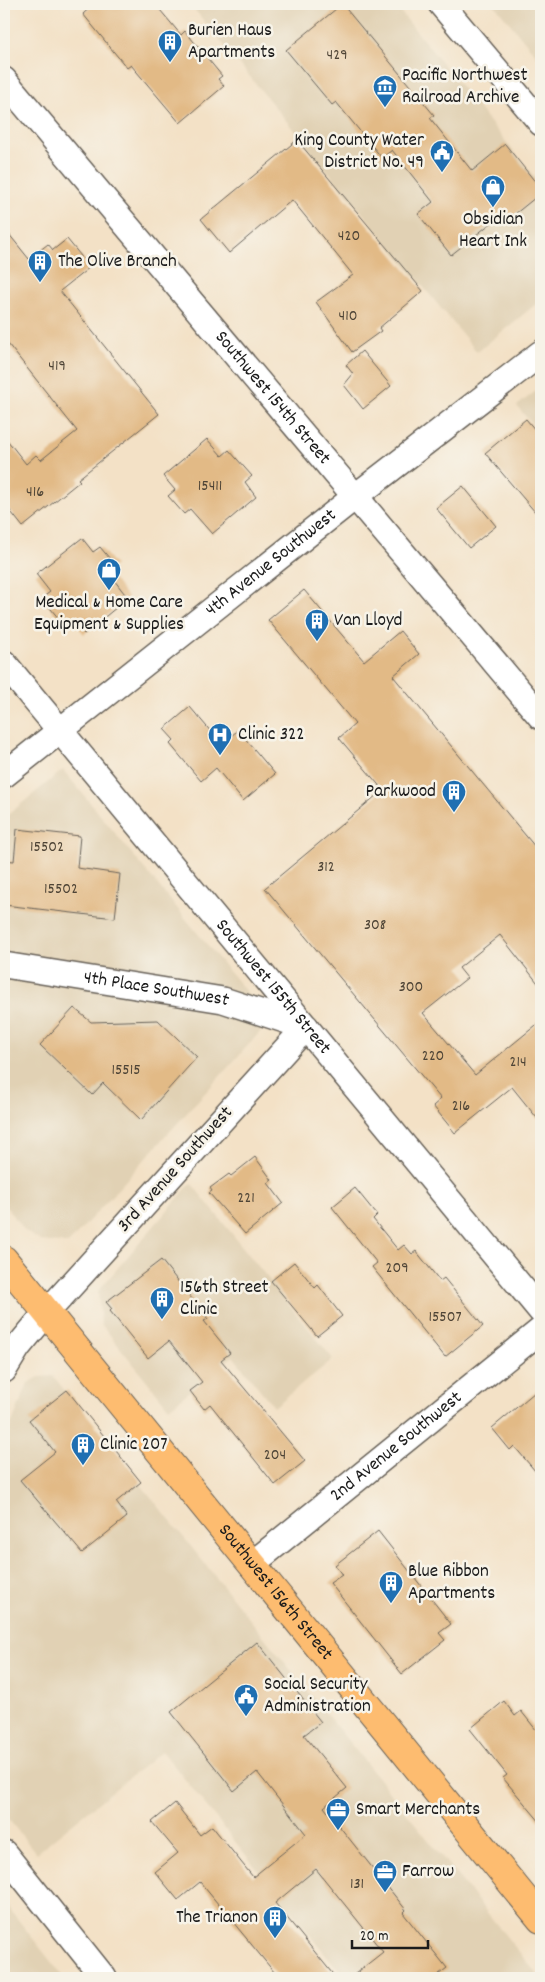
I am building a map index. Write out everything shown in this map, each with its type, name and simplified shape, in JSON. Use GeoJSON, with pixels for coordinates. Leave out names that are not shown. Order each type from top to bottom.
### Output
{"type":"FeatureCollection","features":[{"type":"Feature","properties":{"kind":"main road","name":"Southwest 156th Street"},"geometry":{"type":"LineString","coordinates":[[4,1260],[541,1919]]}},
{"type":"Feature","properties":{"kind":"street"},"geometry":{"type":"LineString","coordinates":[[441,4],[541,123]]}},
{"type":"Feature","properties":{"kind":"street","name":"Southwest 154th Street"},"geometry":{"type":"LineString","coordinates":[[4,80],[541,717]]}},
{"type":"Feature","properties":{"kind":"street","name":"4th Avenue Southwest"},"geometry":{"type":"LineString","coordinates":[[4,775],[60,728],[541,352]]}},
{"type":"Feature","properties":{"kind":"street","name":"Southwest 155th Street"},"geometry":{"type":"LineString","coordinates":[[4,663],[60,728],[541,1311]]}},
{"type":"Feature","properties":{"kind":"street","name":"4th Place Southwest"},"geometry":{"type":"LineString","coordinates":[[4,965],[223,1000],[306,1027]]}},
{"type":"Feature","properties":{"kind":"street","name":"3rd Avenue Southwest"},"geometry":{"type":"LineString","coordinates":[[4,1370],[18,1347],[47,1312],[306,1027]]}},
{"type":"Feature","properties":{"kind":"street","name":"2nd Avenue Southwest"},"geometry":{"type":"LineString","coordinates":[[252,1564],[541,1330]]}},
{"type":"Feature","properties":{"kind":"street"},"geometry":{"type":"LineString","coordinates":[[4,1853],[104,1978]]}},
{"type":"Feature","properties":{"kind":"shaded area"},"geometry":{"type":"Polygon","coordinates":[[[190,4],[394,4],[541,185],[541,300],[477,352],[190,4]]]}},
{"type":"Feature","properties":{"kind":"shaded area"},"geometry":{"type":"Polygon","coordinates":[[[494,4],[541,4],[541,61],[494,4]]]}},
{"type":"Feature","properties":{"kind":"shaded area"},"geometry":{"type":"Polygon","coordinates":[[[541,387],[541,435],[517,406],[541,387]]]}},
{"type":"Feature","properties":{"kind":"shaded area"},"geometry":{"type":"Polygon","coordinates":[[[63,770],[270,1021],[68,1244],[41,1241],[25,1231],[4,1204],[4,818],[63,770]]]}},
{"type":"Feature","properties":{"kind":"shaded area"},"geometry":{"type":"Polygon","coordinates":[[[191,1183],[333,1359],[274,1407],[233,1356],[169,1408],[101,1324],[98,1291],[191,1183]]]}},
{"type":"Feature","properties":{"kind":"shaded area"},"geometry":{"type":"Polygon","coordinates":[[[53,1376],[540,1978],[345,1978],[162,1751],[36,1853],[4,1814],[4,1442],[28,1383],[39,1377],[53,1376]]]}},
{"type":"Feature","properties":{"kind":"shaded area"},"geometry":{"type":"Polygon","coordinates":[[[4,1902],[64,1978],[4,1978],[4,1902]]]}},
{"type":"Feature","properties":{"kind":"building","name":"Burien Haus Apartments"},"geometry":{"type":"Polygon","coordinates":[[[94,4],[155,4],[181,35],[185,31],[222,76],[218,79],[224,86],[180,123],[131,65],[127,68],[83,14],[94,4]]]}},
{"type":"Feature","properties":{"kind":"building"},"geometry":{"type":"Polygon","coordinates":[[[342,4],[434,115],[430,118],[472,171],[505,144],[541,189],[541,193],[510,218],[505,212],[451,255],[418,214],[433,202],[392,150],[382,158],[336,102],[332,105],[286,50],[342,4]]]}},
{"type":"Feature","properties":{"kind":"building"},"geometry":{"type":"Polygon","coordinates":[[[297,140],[423,291],[379,328],[381,331],[352,352],[316,302],[353,275],[292,200],[229,253],[201,219],[297,140]]]}},
{"type":"Feature","properties":{"kind":"building"},"geometry":{"type":"Polygon","coordinates":[[[4,228],[29,259],[48,244],[53,250],[67,239],[90,267],[60,291],[159,414],[78,479],[80,481],[23,527],[4,503],[4,436],[26,464],[36,455],[41,460],[77,431],[4,339],[4,228]]]}},
{"type":"Feature","properties":{"kind":"building"},"geometry":{"type":"Polygon","coordinates":[[[362,351],[391,386],[363,409],[344,385],[353,374],[346,365],[362,351]]]}},
{"type":"Feature","properties":{"kind":"building"},"geometry":{"type":"Polygon","coordinates":[[[526,419],[541,437],[541,519],[485,453],[526,419]]]}},
{"type":"Feature","properties":{"kind":"building"},"geometry":{"type":"Polygon","coordinates":[[[207,439],[222,456],[229,450],[252,476],[245,482],[256,497],[212,534],[190,509],[184,514],[168,496],[175,490],[163,476],[207,439]]]}},
{"type":"Feature","properties":{"kind":"building"},"geometry":{"type":"Polygon","coordinates":[[[463,486],[496,526],[469,548],[436,508],[463,486]]]}},
{"type":"Feature","properties":{"kind":"building"},"geometry":{"type":"Polygon","coordinates":[[[82,538],[93,552],[100,547],[115,565],[107,571],[128,598],[84,634],[72,619],[64,625],[42,598],[50,592],[36,574],[82,538]]]}},
{"type":"Feature","properties":{"kind":"building"},"geometry":{"type":"Polygon","coordinates":[[[304,590],[364,661],[400,631],[419,654],[393,676],[541,854],[541,987],[500,935],[459,968],[467,978],[423,1013],[475,1075],[541,1021],[541,1123],[512,1087],[455,1133],[433,1106],[441,1099],[265,888],[383,790],[339,738],[355,724],[268,620],[304,590]]]}},
{"type":"Feature","properties":{"kind":"building","name":"Clinic 322"},"geometry":{"type":"Polygon","coordinates":[[[190,707],[218,740],[225,734],[229,738],[238,730],[275,774],[243,801],[216,768],[201,781],[170,744],[174,740],[164,729],[190,707]]]}},
{"type":"Feature","properties":{"kind":"building"},"geometry":{"type":"Polygon","coordinates":[[[17,829],[80,836],[77,868],[120,874],[115,918],[4,905],[4,860],[14,861],[17,829]]]}},
{"type":"Feature","properties":{"kind":"building"},"geometry":{"type":"Polygon","coordinates":[[[74,1008],[91,1022],[158,1020],[197,1057],[141,1120],[103,1083],[92,1095],[40,1045],[74,1008]]]}},
{"type":"Feature","properties":{"kind":"building"},"geometry":{"type":"Polygon","coordinates":[[[255,1157],[272,1180],[268,1183],[283,1203],[245,1234],[209,1193],[212,1191],[210,1188],[229,1174],[231,1176],[255,1157]]]}},
{"type":"Feature","properties":{"kind":"building"},"geometry":{"type":"Polygon","coordinates":[[[355,1188],[377,1215],[373,1219],[398,1250],[404,1245],[412,1254],[416,1251],[440,1281],[444,1278],[483,1326],[445,1357],[372,1267],[377,1263],[332,1207],[355,1188]]]}},
{"type":"Feature","properties":{"kind":"building"},"geometry":{"type":"Polygon","coordinates":[[[161,1260],[208,1319],[204,1321],[230,1353],[221,1360],[305,1461],[275,1485],[210,1404],[204,1409],[190,1391],[202,1382],[169,1341],[148,1358],[110,1311],[112,1309],[106,1302],[161,1260]]]}},
{"type":"Feature","properties":{"kind":"building"},"geometry":{"type":"Polygon","coordinates":[[[294,1262],[315,1288],[318,1285],[342,1316],[317,1336],[271,1281],[294,1262]]]}},
{"type":"Feature","properties":{"kind":"building"},"geometry":{"type":"Polygon","coordinates":[[[541,1387],[541,1478],[514,1446],[510,1450],[492,1428],[541,1387]]]}},
{"type":"Feature","properties":{"kind":"building","name":"Clinic 207"},"geometry":{"type":"Polygon","coordinates":[[[67,1390],[141,1482],[116,1502],[127,1517],[82,1553],[20,1480],[55,1452],[29,1420],[67,1390]]]}},
{"type":"Feature","properties":{"kind":"building","name":"Blue Ribbon Apartments"},"geometry":{"type":"Polygon","coordinates":[[[378,1531],[451,1624],[439,1633],[445,1640],[402,1674],[330,1583],[342,1575],[335,1565],[378,1531]]]}},
{"type":"Feature","properties":{"kind":"building"},"geometry":{"type":"Polygon","coordinates":[[[257,1642],[321,1722],[304,1735],[347,1788],[324,1807],[406,1910],[403,1913],[447,1968],[434,1978],[350,1978],[383,1952],[316,1869],[275,1903],[336,1978],[279,1978],[200,1882],[178,1900],[155,1872],[178,1853],[152,1822],[175,1803],[200,1835],[212,1826],[253,1877],[306,1834],[257,1772],[234,1791],[171,1712],[257,1642]]]}},
{"type":"Feature","properties":{"kind":"building"},"geometry":{"type":"Polygon","coordinates":[[[504,1701],[515,1716],[521,1711],[541,1736],[541,1823],[503,1778],[507,1775],[470,1729],[504,1701]]]}},
{"type":"Feature","properties":{"kind":"place","name":"Burien Haus Apartments"},"geometry":{"type":"Point","coordinates":[170,63]}},
{"type":"Feature","properties":{"kind":"place","name":"Pacific Northwest Railroad Archive"},"geometry":{"type":"Point","coordinates":[385,108]}},
{"type":"Feature","properties":{"kind":"place","name":"King County Water District No. 49"},"geometry":{"type":"Point","coordinates":[442,173]}},
{"type":"Feature","properties":{"kind":"place","name":"Obsidian Heart Ink"},"geometry":{"type":"Point","coordinates":[493,208]}},
{"type":"Feature","properties":{"kind":"place","name":"The Olive Branch"},"geometry":{"type":"Point","coordinates":[40,283]}},
{"type":"Feature","properties":{"kind":"place","name":"Medical & Home Care Equipment & Supplies"},"geometry":{"type":"Point","coordinates":[109,591]}},
{"type":"Feature","properties":{"kind":"place","name":"Van Lloyd"},"geometry":{"type":"Point","coordinates":[317,642]}},
{"type":"Feature","properties":{"kind":"place","name":"Clinic 322"},"geometry":{"type":"Point","coordinates":[220,756]}},
{"type":"Feature","properties":{"kind":"place","name":"Parkwood"},"geometry":{"type":"Point","coordinates":[454,813]}},
{"type":"Feature","properties":{"kind":"place","name":"156th Street Clinic"},"geometry":{"type":"Point","coordinates":[162,1320]}},
{"type":"Feature","properties":{"kind":"place","name":"Clinic 207"},"geometry":{"type":"Point","coordinates":[83,1466]}},
{"type":"Feature","properties":{"kind":"place","name":"Blue Ribbon Apartments"},"geometry":{"type":"Point","coordinates":[391,1604]}},
{"type":"Feature","properties":{"kind":"place","name":"Social Security Administration"},"geometry":{"type":"Point","coordinates":[246,1717]}},
{"type":"Feature","properties":{"kind":"place","name":"Smart Merchants"},"geometry":{"type":"Point","coordinates":[338,1831]}},
{"type":"Feature","properties":{"kind":"place","name":"Farrow"},"geometry":{"type":"Point","coordinates":[385,1893]}},
{"type":"Feature","properties":{"kind":"place","name":"The Trianon"},"geometry":{"type":"Point","coordinates":[275,1939]}}]}
